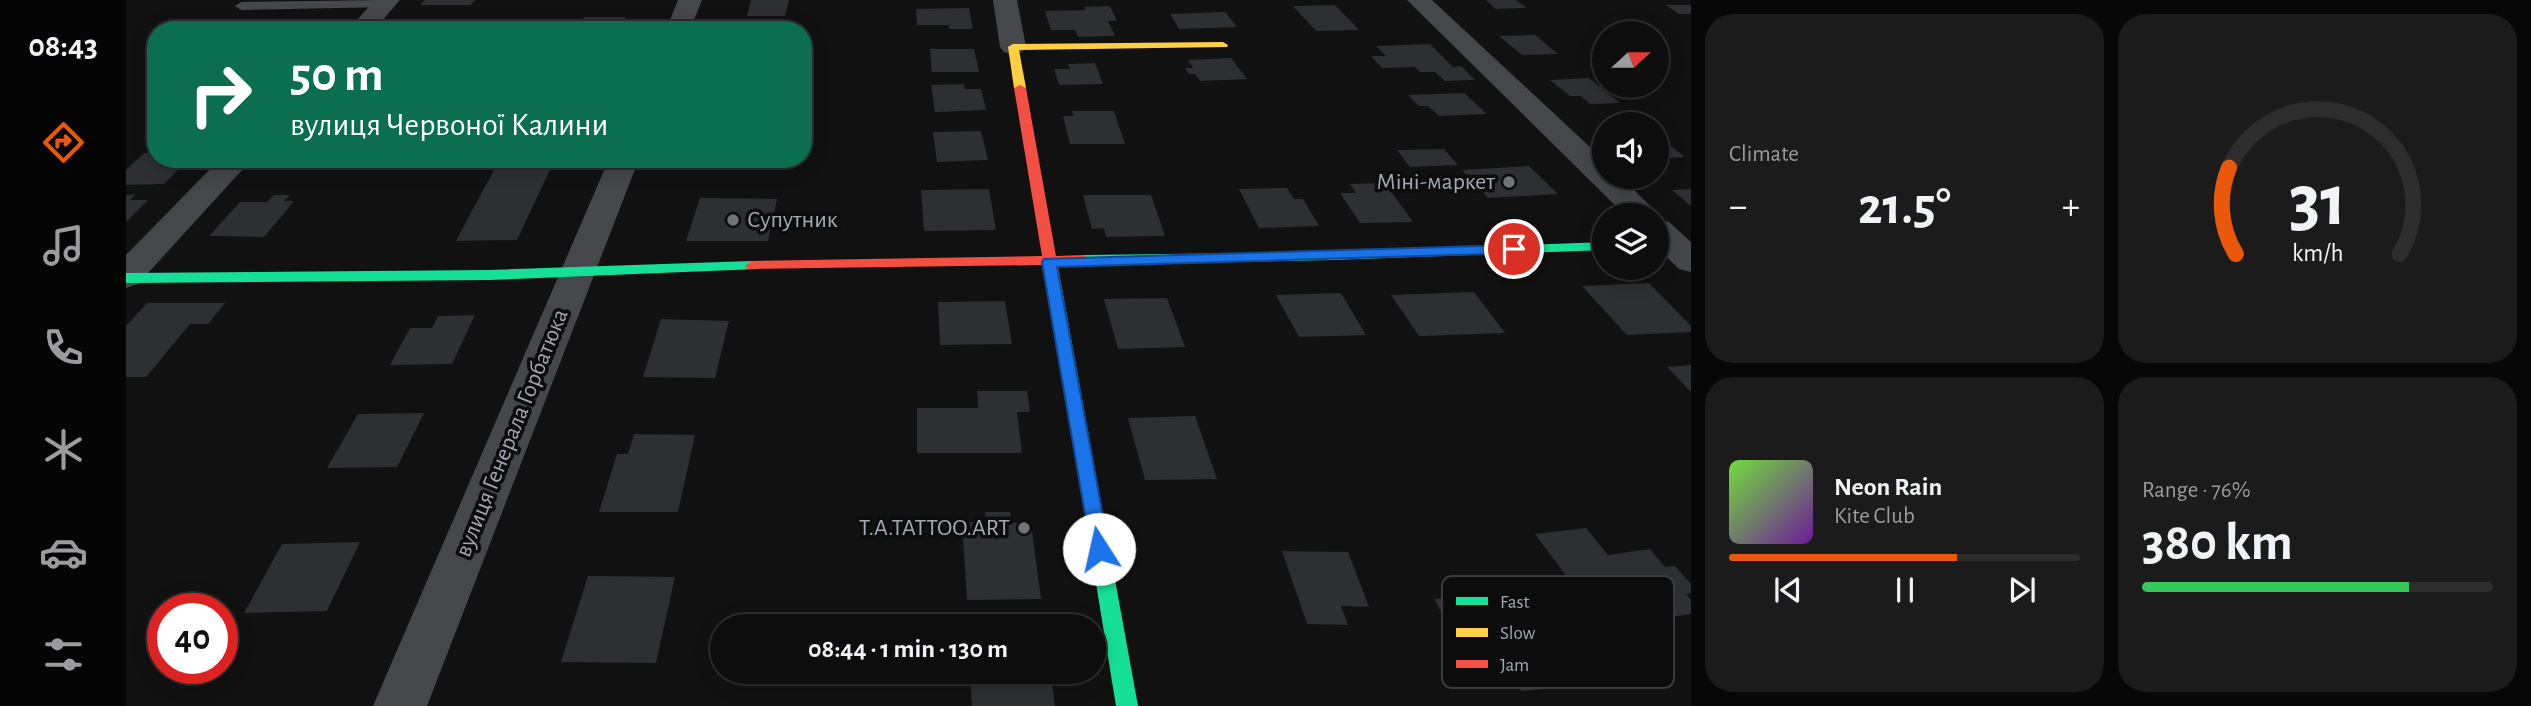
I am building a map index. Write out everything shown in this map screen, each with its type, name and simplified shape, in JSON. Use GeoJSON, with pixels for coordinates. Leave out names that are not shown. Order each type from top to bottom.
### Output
{"type":"FeatureCollection","features":[{"type":"Feature","properties":{"kind":"street"},"geometry":{"type":"LineString","coordinates":[[682,21],[690,0]]}},
{"type":"Feature","properties":{"kind":"street"},"geometry":{"type":"LineString","coordinates":[[1005,0],[1127,706]]}},
{"type":"Feature","properties":{"kind":"street"},"geometry":{"type":"LineString","coordinates":[[1419,0],[1630,203]]}},
{"type":"Feature","properties":{"kind":"street"},"geometry":{"type":"LineString","coordinates":[[368,21],[386,2]]}},
{"type":"Feature","properties":{"kind":"street"},"geometry":{"type":"LineString","coordinates":[[1013,47],[1223,45]]}},
{"type":"Feature","properties":{"kind":"street"},"geometry":{"type":"LineString","coordinates":[[126,277],[229,168]]}},
{"type":"Feature","properties":{"kind":"street","name":"вулиця Генерала Горбатюка"},"geometry":{"type":"LineString","coordinates":[[400,706],[620,168]]}},
{"type":"Feature","properties":{"kind":"street"},"geometry":{"type":"LineString","coordinates":[[126,277],[442,276],[579,270],[1409,254],[1592,247]]}},
{"type":"Feature","properties":{"kind":"lane"},"geometry":{"type":"LineString","coordinates":[[241,6],[386,2]]}},
{"type":"Feature","properties":{"kind":"building"},"geometry":{"type":"Polygon","coordinates":[[[425,0],[475,0],[471,5],[420,5],[425,0]]]}},
{"type":"Feature","properties":{"kind":"building"},"geometry":{"type":"Polygon","coordinates":[[[751,0],[789,0],[785,16],[747,16],[751,0]]]}},
{"type":"Feature","properties":{"kind":"building"},"geometry":{"type":"Polygon","coordinates":[[[1486,0],[1516,0],[1527,8],[1496,9],[1486,0]]]}},
{"type":"Feature","properties":{"kind":"building"},"geometry":{"type":"Polygon","coordinates":[[[1335,5],[1359,30],[1316,31],[1293,6],[1335,5]]]}},
{"type":"Feature","properties":{"kind":"building"},"geometry":{"type":"Polygon","coordinates":[[[1666,5],[1691,5],[1691,14],[1679,14],[1666,5]]]}},
{"type":"Feature","properties":{"kind":"building"},"geometry":{"type":"Polygon","coordinates":[[[1110,6],[1117,21],[1108,21],[1115,36],[1078,37],[1075,30],[1051,30],[1045,11],[1086,10],[1084,7],[1110,6]]]}},
{"type":"Feature","properties":{"kind":"building"},"geometry":{"type":"Polygon","coordinates":[[[969,8],[973,29],[949,29],[949,25],[917,25],[916,9],[969,8]]]}},
{"type":"Feature","properties":{"kind":"building"},"geometry":{"type":"Polygon","coordinates":[[[1225,12],[1237,27],[1179,29],[1170,14],[1225,12]]]}},
{"type":"Feature","properties":{"kind":"building"},"geometry":{"type":"Polygon","coordinates":[[[584,17],[626,17],[624,21],[582,21],[584,17]]]}},
{"type":"Feature","properties":{"kind":"building"},"geometry":{"type":"Polygon","coordinates":[[[1535,35],[1558,54],[1522,55],[1499,36],[1535,35]]]}},
{"type":"Feature","properties":{"kind":"building"},"geometry":{"type":"Polygon","coordinates":[[[1430,44],[1453,67],[1461,66],[1475,80],[1445,81],[1435,72],[1420,72],[1415,67],[1382,68],[1371,56],[1386,56],[1376,46],[1430,44]]]}},
{"type":"Feature","properties":{"kind":"building"},"geometry":{"type":"Polygon","coordinates":[[[930,49],[974,49],[979,72],[932,72],[930,49]]]}},
{"type":"Feature","properties":{"kind":"building"},"geometry":{"type":"Polygon","coordinates":[[[1231,58],[1247,79],[1200,81],[1185,68],[1193,68],[1188,60],[1231,58]]]}},
{"type":"Feature","properties":{"kind":"building"},"geometry":{"type":"Polygon","coordinates":[[[1095,63],[1103,84],[1059,85],[1054,69],[1070,69],[1068,64],[1095,63]]]}},
{"type":"Feature","properties":{"kind":"building"},"geometry":{"type":"Polygon","coordinates":[[[1589,78],[1592,80],[1592,98],[1614,98],[1620,103],[1590,104],[1581,96],[1570,96],[1550,80],[1589,78]]]}},
{"type":"Feature","properties":{"kind":"building"},"geometry":{"type":"Polygon","coordinates":[[[964,84],[965,89],[981,89],[986,110],[935,112],[931,85],[964,84]]]}},
{"type":"Feature","properties":{"kind":"building"},"geometry":{"type":"Polygon","coordinates":[[[1464,93],[1487,114],[1439,116],[1428,106],[1419,106],[1408,95],[1464,93]]]}},
{"type":"Feature","properties":{"kind":"building"},"geometry":{"type":"Polygon","coordinates":[[[1072,111],[1114,111],[1125,144],[1070,144],[1063,116],[1074,116],[1072,111]]]}},
{"type":"Feature","properties":{"kind":"building"},"geometry":{"type":"Polygon","coordinates":[[[981,131],[988,160],[937,162],[933,132],[981,131]]]}},
{"type":"Feature","properties":{"kind":"building"},"geometry":{"type":"Polygon","coordinates":[[[1669,144],[1685,157],[1669,158],[1669,144]]]}},
{"type":"Feature","properties":{"kind":"building"},"geometry":{"type":"Polygon","coordinates":[[[1444,149],[1458,165],[1410,167],[1397,150],[1444,149]]]}},
{"type":"Feature","properties":{"kind":"building"},"geometry":{"type":"Polygon","coordinates":[[[144,153],[147,153],[147,168],[179,168],[164,184],[126,185],[126,170],[144,153]]]}},
{"type":"Feature","properties":{"kind":"building","name":"Міні-маркет"},"geometry":{"type":"Polygon","coordinates":[[[1529,166],[1558,194],[1488,198],[1462,170],[1529,166]]]}},
{"type":"Feature","properties":{"kind":"building"},"geometry":{"type":"Polygon","coordinates":[[[495,168],[551,168],[517,240],[456,241],[495,168]]]}},
{"type":"Feature","properties":{"kind":"building"},"geometry":{"type":"Polygon","coordinates":[[[1385,183],[1413,222],[1360,223],[1340,193],[1356,193],[1350,184],[1385,183]]]}},
{"type":"Feature","properties":{"kind":"building"},"geometry":{"type":"Polygon","coordinates":[[[1287,188],[1294,199],[1303,199],[1319,226],[1259,228],[1239,189],[1287,188]]]}},
{"type":"Feature","properties":{"kind":"building"},"geometry":{"type":"Polygon","coordinates":[[[989,189],[996,230],[924,231],[921,190],[989,189]]]}},
{"type":"Feature","properties":{"kind":"building"},"geometry":{"type":"Polygon","coordinates":[[[1691,189],[1691,206],[1672,190],[1691,189]]]}},
{"type":"Feature","properties":{"kind":"building"},"geometry":{"type":"Polygon","coordinates":[[[136,194],[130,200],[148,200],[126,222],[126,195],[136,194]]]}},
{"type":"Feature","properties":{"kind":"building"},"geometry":{"type":"Polygon","coordinates":[[[274,195],[290,195],[284,201],[294,201],[264,237],[209,236],[240,202],[267,202],[274,195]]]}},
{"type":"Feature","properties":{"kind":"building"},"geometry":{"type":"Polygon","coordinates":[[[1083,195],[1151,195],[1165,236],[1106,237],[1104,228],[1092,229],[1083,195]]]}},
{"type":"Feature","properties":{"kind":"building","name":"Супутник"},"geometry":{"type":"Polygon","coordinates":[[[700,198],[777,199],[768,241],[686,241],[700,198]]]}},
{"type":"Feature","properties":{"kind":"building"},"geometry":{"type":"Polygon","coordinates":[[[1649,283],[1691,326],[1691,332],[1627,335],[1582,286],[1649,283]]]}},
{"type":"Feature","properties":{"kind":"building"},"geometry":{"type":"Polygon","coordinates":[[[1474,292],[1505,333],[1419,336],[1391,295],[1474,292]]]}},
{"type":"Feature","properties":{"kind":"building"},"geometry":{"type":"Polygon","coordinates":[[[1341,293],[1366,335],[1299,337],[1276,295],[1341,293]]]}},
{"type":"Feature","properties":{"kind":"building"},"geometry":{"type":"Polygon","coordinates":[[[1167,298],[1185,347],[1118,349],[1104,299],[1167,298]]]}},
{"type":"Feature","properties":{"kind":"building"},"geometry":{"type":"Polygon","coordinates":[[[1005,301],[1012,344],[940,345],[938,302],[1005,301]]]}},
{"type":"Feature","properties":{"kind":"building"},"geometry":{"type":"Polygon","coordinates":[[[147,303],[225,303],[208,324],[190,324],[146,377],[126,377],[126,326],[147,303]]]}},
{"type":"Feature","properties":{"kind":"building"},"geometry":{"type":"Polygon","coordinates":[[[475,315],[452,364],[390,365],[410,328],[432,328],[438,316],[475,315]]]}},
{"type":"Feature","properties":{"kind":"building"},"geometry":{"type":"Polygon","coordinates":[[[661,319],[729,321],[715,378],[643,377],[661,319]]]}},
{"type":"Feature","properties":{"kind":"building"},"geometry":{"type":"Polygon","coordinates":[[[1691,365],[1691,392],[1667,367],[1691,365]]]}},
{"type":"Feature","properties":{"kind":"building"},"geometry":{"type":"Polygon","coordinates":[[[977,391],[1027,391],[1030,412],[1017,412],[1022,453],[917,453],[917,408],[978,408],[977,391]]]}},
{"type":"Feature","properties":{"kind":"building"},"geometry":{"type":"Polygon","coordinates":[[[424,413],[397,467],[327,468],[358,414],[424,413]]]}},
{"type":"Feature","properties":{"kind":"building"},"geometry":{"type":"Polygon","coordinates":[[[1195,416],[1217,479],[1145,480],[1128,418],[1195,416]]]}},
{"type":"Feature","properties":{"kind":"building"},"geometry":{"type":"Polygon","coordinates":[[[634,434],[695,435],[678,512],[599,512],[617,454],[628,454],[634,434]]]}},
{"type":"Feature","properties":{"kind":"building"},"geometry":{"type":"Polygon","coordinates":[[[985,512],[1010,512],[1012,523],[1031,523],[1041,599],[967,600],[962,522],[986,522],[985,512]]]}},
{"type":"Feature","properties":{"kind":"building"},"geometry":{"type":"Polygon","coordinates":[[[1586,528],[1608,555],[1650,549],[1665,567],[1675,566],[1691,584],[1691,593],[1686,594],[1691,600],[1691,614],[1674,617],[1674,576],[1566,576],[1535,534],[1586,528]]]}},
{"type":"Feature","properties":{"kind":"building"},"geometry":{"type":"Polygon","coordinates":[[[360,542],[327,611],[244,613],[282,544],[360,542]]]}},
{"type":"Feature","properties":{"kind":"building"},"geometry":{"type":"Polygon","coordinates":[[[1282,551],[1348,552],[1369,607],[1341,606],[1348,625],[1307,624],[1282,551]]]}},
{"type":"Feature","properties":{"kind":"building"},"geometry":{"type":"Polygon","coordinates":[[[588,576],[675,577],[656,663],[561,662],[588,576]]]}},
{"type":"Feature","properties":{"kind":"building"},"geometry":{"type":"Polygon","coordinates":[[[1442,598],[1442,613],[1434,599],[1442,598]]]}},
{"type":"Feature","properties":{"kind":"building"},"geometry":{"type":"Polygon","coordinates":[[[971,684],[1052,684],[1055,706],[972,706],[971,684]]]}},
{"type":"Feature","properties":{"kind":"building"},"geometry":{"type":"Polygon","coordinates":[[[1519,688],[1556,688],[1521,691],[1519,688]]]}},
{"type":"Feature","properties":{"kind":"traffic: fast"},"geometry":{"type":"LineString","coordinates":[[1084,260],[1332,256],[1592,246]]}},
{"type":"Feature","properties":{"kind":"traffic: fast"},"geometry":{"type":"LineString","coordinates":[[126,278],[489,275],[752,266]]}},
{"type":"Feature","properties":{"kind":"traffic: fast"},"geometry":{"type":"LineString","coordinates":[[1054,283],[1127,706]]}},
{"type":"Feature","properties":{"kind":"traffic: slow"},"geometry":{"type":"LineString","coordinates":[[1020,88],[1013,47],[1223,45]]}},
{"type":"Feature","properties":{"kind":"traffic: jam"},"geometry":{"type":"LineString","coordinates":[[1020,88],[1054,283]]}},
{"type":"Feature","properties":{"kind":"traffic: jam"},"geometry":{"type":"LineString","coordinates":[[752,266],[1084,260]]}},
{"type":"Feature","properties":{"kind":"place","name":"Міні-маркет"},"geometry":{"type":"Point","coordinates":[1509,182]}},
{"type":"Feature","properties":{"kind":"place","name":"Супутник"},"geometry":{"type":"Point","coordinates":[733,220]}},
{"type":"Feature","properties":{"kind":"place","name":"T.A.TATTOO.ART"},"geometry":{"type":"Point","coordinates":[1024,528]}},
{"type":"Feature","properties":{"kind":"route"},"geometry":{"type":"LineString","coordinates":[[1099,549],[1049,262],[1514,249]]}}]}
